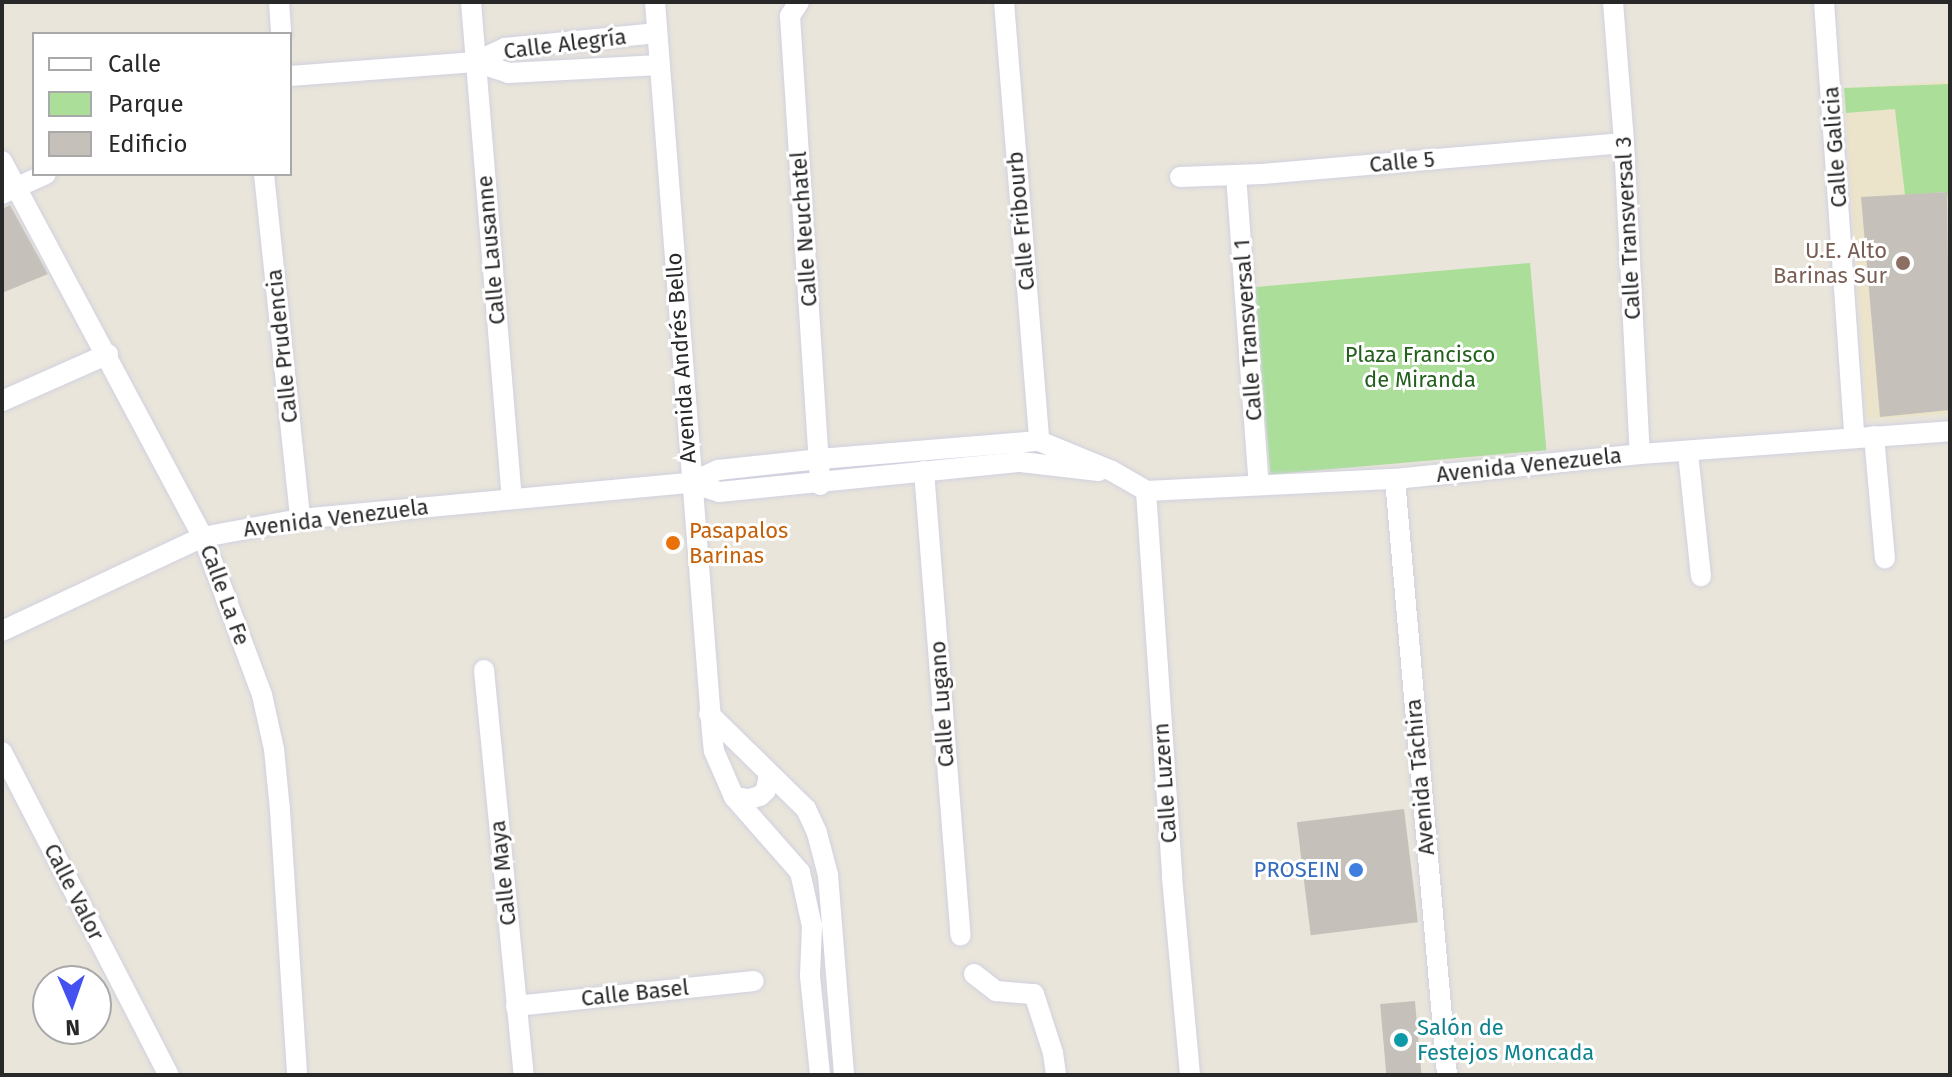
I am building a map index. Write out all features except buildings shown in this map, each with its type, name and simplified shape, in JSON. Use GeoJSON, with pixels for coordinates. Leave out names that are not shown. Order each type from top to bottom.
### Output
{"type":"FeatureCollection","features":[{"type":"Feature","properties":{"kind":"street"},"geometry":{"type":"LineString","coordinates":[[279,2],[281,32]]}},
{"type":"Feature","properties":{"kind":"street","name":"Calle Lausanne"},"geometry":{"type":"LineString","coordinates":[[471,2],[512,499]]}},
{"type":"Feature","properties":{"kind":"street","name":"Avenida Andrés Bello"},"geometry":{"type":"LineString","coordinates":[[655,2],[690,483],[714,751],[734,797],[800,872],[812,926],[810,976],[820,1075]]}},
{"type":"Feature","properties":{"kind":"street","name":"Calle Neuchatel"},"geometry":{"type":"LineString","coordinates":[[799,2],[790,16],[820,485]]}},
{"type":"Feature","properties":{"kind":"street","name":"Calle Fribourb"},"geometry":{"type":"LineString","coordinates":[[1004,2],[1039,441]]}},
{"type":"Feature","properties":{"kind":"street","name":"Calle Transversal 3"},"geometry":{"type":"LineString","coordinates":[[1613,2],[1624,143],[1640,454]]}},
{"type":"Feature","properties":{"kind":"street","name":"Calle Galicia"},"geometry":{"type":"LineString","coordinates":[[1824,2],[1864,436],[1885,559]]}},
{"type":"Feature","properties":{"kind":"street","name":"Calle Alegría"},"geometry":{"type":"LineString","coordinates":[[292,76],[475,62],[505,48],[657,33]]}},
{"type":"Feature","properties":{"kind":"street","name":"Calle Alegría"},"geometry":{"type":"LineString","coordinates":[[475,62],[508,73],[660,65]]}},
{"type":"Feature","properties":{"kind":"street","name":"Calle 5"},"geometry":{"type":"LineString","coordinates":[[1180,177],[1624,143]]}},
{"type":"Feature","properties":{"kind":"street","name":"Calle La Fe"},"geometry":{"type":"LineString","coordinates":[[2,161],[8,191],[108,354],[203,537],[262,695],[274,749],[297,1075]]}},
{"type":"Feature","properties":{"kind":"street","name":"Calle Transversal 1"},"geometry":{"type":"LineString","coordinates":[[1236,175],[1259,485]]}},
{"type":"Feature","properties":{"kind":"street"},"geometry":{"type":"LineString","coordinates":[[8,191],[42,176]]}},
{"type":"Feature","properties":{"kind":"street","name":"Calle Prudencia"},"geometry":{"type":"LineString","coordinates":[[264,176],[300,519]]}},
{"type":"Feature","properties":{"kind":"street"},"geometry":{"type":"LineString","coordinates":[[2,401],[108,354]]}},
{"type":"Feature","properties":{"kind":"street","name":"Avenida Venezuela"},"geometry":{"type":"LineString","coordinates":[[2,631],[203,537],[300,519],[690,483],[718,470],[819,459],[1039,441],[1112,471],[1146,491],[1395,479],[1640,454],[1688,453],[1950,431]]}},
{"type":"Feature","properties":{"kind":"street"},"geometry":{"type":"LineString","coordinates":[[1688,453],[1701,576]]}},
{"type":"Feature","properties":{"kind":"street","name":"Avenida Venezuela"},"geometry":{"type":"LineString","coordinates":[[690,483],[719,492],[820,485],[1021,462],[1057,469],[1112,471]]}},
{"type":"Feature","properties":{"kind":"street","name":"Calle Lugano"},"geometry":{"type":"LineString","coordinates":[[924,471],[961,936]]}},
{"type":"Feature","properties":{"kind":"street","name":"Avenida Táchira"},"geometry":{"type":"LineString","coordinates":[[1395,479],[1447,1075]]}},
{"type":"Feature","properties":{"kind":"street","name":"Calle Luzern"},"geometry":{"type":"LineString","coordinates":[[1146,491],[1172,877],[1190,1075]]}},
{"type":"Feature","properties":{"kind":"street","name":"Calle Maya"},"geometry":{"type":"LineString","coordinates":[[484,670],[524,1075]]}},
{"type":"Feature","properties":{"kind":"street"},"geometry":{"type":"LineString","coordinates":[[709,714],[806,809],[824,857],[844,1075]]}},
{"type":"Feature","properties":{"kind":"street","name":"Calle Valor"},"geometry":{"type":"LineString","coordinates":[[2,752],[169,1075]]}},
{"type":"Feature","properties":{"kind":"street"},"geometry":{"type":"LineString","coordinates":[[723,772],[735,761],[752,759]]}},
{"type":"Feature","properties":{"kind":"street"},"geometry":{"type":"LineString","coordinates":[[734,797],[760,796],[769,775]]}},
{"type":"Feature","properties":{"kind":"street"},"geometry":{"type":"LineString","coordinates":[[974,974],[996,991],[1034,994],[1053,1053],[1056,1075]]}},
{"type":"Feature","properties":{"kind":"street","name":"Calle Basel"},"geometry":{"type":"LineString","coordinates":[[516,1006],[754,981]]}},
{"type":"Feature","properties":{"kind":"shaded area","name":"U.E. Alto Barinas Sur"},"geometry":{"type":"Polygon","coordinates":[[[1950,81],[1950,414],[1867,419],[1844,88],[1950,81]]]}},
{"type":"Feature","properties":{"kind":"green space"},"geometry":{"type":"Polygon","coordinates":[[[1950,84],[1950,220],[1947,192],[1905,195],[1895,109],[1846,113],[1844,88],[1950,84]]]}},
{"type":"Feature","properties":{"kind":"green space","name":"Plaza Francisco de Miranda"},"geometry":{"type":"Polygon","coordinates":[[[1530,263],[1546,450],[1270,474],[1254,287],[1530,263]]]}},
{"type":"Feature","properties":{"kind":"place","name":"U.E. Alto Barinas Sur"},"geometry":{"type":"Point","coordinates":[1903,263]}},
{"type":"Feature","properties":{"kind":"place","name":"Pasapalos Barinas"},"geometry":{"type":"Point","coordinates":[673,543]}},
{"type":"Feature","properties":{"kind":"place","name":"PROSEIN"},"geometry":{"type":"Point","coordinates":[1356,870]}},
{"type":"Feature","properties":{"kind":"place","name":"Salón de Festejos Moncada"},"geometry":{"type":"Point","coordinates":[1401,1040]}}]}
